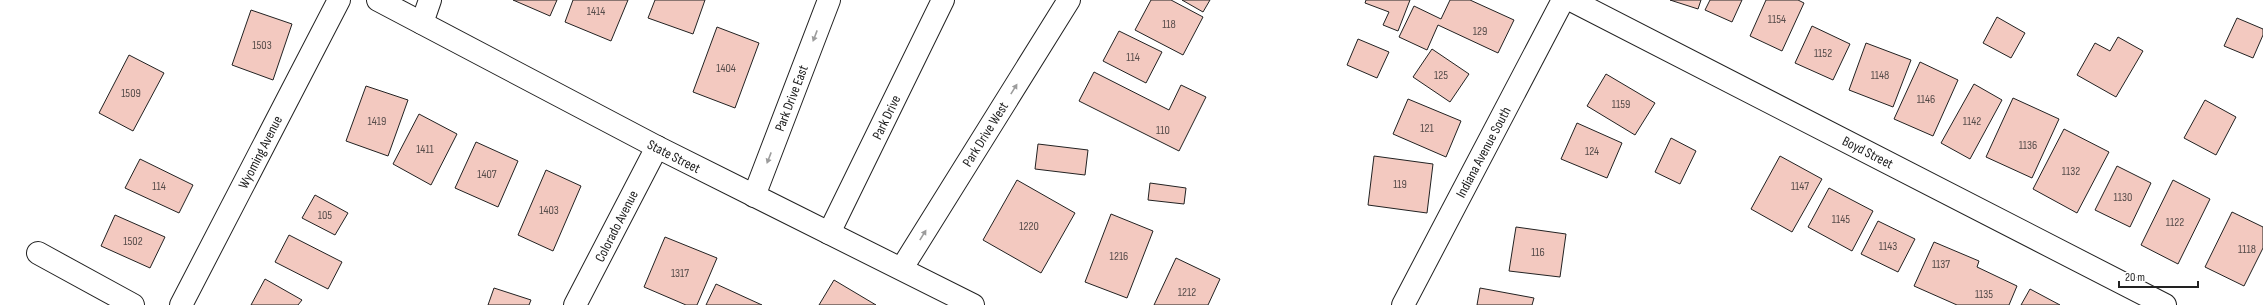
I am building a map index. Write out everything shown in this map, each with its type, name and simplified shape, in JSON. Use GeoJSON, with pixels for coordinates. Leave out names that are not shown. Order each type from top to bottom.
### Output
{"type":"FeatureCollection","features":[{"type":"Feature","properties":{"kind":"main road","name":"Wyoming Avenue"},"geometry":{"type":"LineString","coordinates":[[181,305],[339,0]]}},
{"type":"Feature","properties":{"kind":"main road","name":"State Street"},"geometry":{"type":"LineString","coordinates":[[378,0],[657,147],[974,305]]}},
{"type":"Feature","properties":{"kind":"main road"},"geometry":{"type":"LineString","coordinates":[[422,23],[430,0]]}},
{"type":"Feature","properties":{"kind":"main road","name":"Park Drive East"},"geometry":{"type":"LineString","coordinates":[[754,196],[829,0]]}},
{"type":"Feature","properties":{"kind":"main road","name":"Park Drive"},"geometry":{"type":"LineString","coordinates":[[829,233],[942,0]]}},
{"type":"Feature","properties":{"kind":"main road","name":"Park Drive West"},"geometry":{"type":"LineString","coordinates":[[902,268],[1069,0]]}},
{"type":"Feature","properties":{"kind":"main road","name":"Indiana Avenue South"},"geometry":{"type":"LineString","coordinates":[[1404,305],[1563,0]]}},
{"type":"Feature","properties":{"kind":"main road","name":"Boyd Street"},"geometry":{"type":"LineString","coordinates":[[1571,0],[2165,305]]}},
{"type":"Feature","properties":{"kind":"main road","name":"Colorado Avenue"},"geometry":{"type":"LineString","coordinates":[[575,305],[657,147]]}},
{"type":"Feature","properties":{"kind":"main road"},"geometry":{"type":"LineString","coordinates":[[38,253],[133,305]]}},
{"type":"Feature","properties":{"kind":"building"},"geometry":{"type":"Polygon","coordinates":[[[513,0],[557,0],[550,16],[513,0]]]}},
{"type":"Feature","properties":{"kind":"building"},"geometry":{"type":"Polygon","coordinates":[[[573,0],[628,0],[611,41],[565,22],[573,0]]]}},
{"type":"Feature","properties":{"kind":"building"},"geometry":{"type":"Polygon","coordinates":[[[655,0],[705,0],[693,34],[648,18],[655,0]]]}},
{"type":"Feature","properties":{"kind":"building"},"geometry":{"type":"Polygon","coordinates":[[[1151,0],[1171,0],[1203,17],[1183,55],[1135,30],[1151,0]]]}},
{"type":"Feature","properties":{"kind":"building"},"geometry":{"type":"Polygon","coordinates":[[[1182,0],[1210,0],[1203,12],[1182,0]]]}},
{"type":"Feature","properties":{"kind":"building"},"geometry":{"type":"Polygon","coordinates":[[[1366,0],[1410,0],[1398,31],[1383,25],[1389,12],[1365,3],[1366,0]]]}},
{"type":"Feature","properties":{"kind":"building"},"geometry":{"type":"Polygon","coordinates":[[[1450,0],[1470,0],[1514,20],[1498,53],[1438,25],[1427,50],[1399,37],[1414,6],[1441,19],[1450,0]]]}},
{"type":"Feature","properties":{"kind":"building"},"geometry":{"type":"Polygon","coordinates":[[[1670,0],[1701,0],[1698,9],[1670,0]]]}},
{"type":"Feature","properties":{"kind":"building"},"geometry":{"type":"Polygon","coordinates":[[[1710,0],[1742,0],[1732,22],[1705,10],[1710,0]]]}},
{"type":"Feature","properties":{"kind":"building"},"geometry":{"type":"Polygon","coordinates":[[[1766,0],[1798,0],[1804,3],[1782,51],[1750,36],[1766,0]]]}},
{"type":"Feature","properties":{"kind":"building"},"geometry":{"type":"Polygon","coordinates":[[[251,10],[292,24],[273,80],[232,65],[251,10]]]}},
{"type":"Feature","properties":{"kind":"building"},"geometry":{"type":"Polygon","coordinates":[[[1997,17],[2025,33],[2011,58],[1983,43],[1997,17]]]}},
{"type":"Feature","properties":{"kind":"building"},"geometry":{"type":"Polygon","coordinates":[[[2237,18],[2263,29],[2263,35],[2253,58],[2224,46],[2237,18]]]}},
{"type":"Feature","properties":{"kind":"building"},"geometry":{"type":"Polygon","coordinates":[[[1812,26],[1850,44],[1833,80],[1795,63],[1812,26]]]}},
{"type":"Feature","properties":{"kind":"building"},"geometry":{"type":"Polygon","coordinates":[[[717,27],[759,43],[735,108],[693,92],[717,27]]]}},
{"type":"Feature","properties":{"kind":"building"},"geometry":{"type":"Polygon","coordinates":[[[1119,31],[1162,52],[1146,83],[1103,61],[1119,31]]]}},
{"type":"Feature","properties":{"kind":"building"},"geometry":{"type":"Polygon","coordinates":[[[2118,37],[2143,51],[2116,97],[2077,75],[2095,43],[2110,51],[2118,37]]]}},
{"type":"Feature","properties":{"kind":"building"},"geometry":{"type":"Polygon","coordinates":[[[1358,39],[1389,52],[1377,78],[1347,65],[1358,39]]]}},
{"type":"Feature","properties":{"kind":"building"},"geometry":{"type":"Polygon","coordinates":[[[1866,43],[1911,60],[1893,107],[1849,90],[1866,43]]]}},
{"type":"Feature","properties":{"kind":"building"},"geometry":{"type":"Polygon","coordinates":[[[1432,49],[1469,74],[1450,102],[1413,77],[1432,49]]]}},
{"type":"Feature","properties":{"kind":"building"},"geometry":{"type":"Polygon","coordinates":[[[129,55],[164,73],[133,131],[99,113],[129,55]]]}},
{"type":"Feature","properties":{"kind":"building"},"geometry":{"type":"Polygon","coordinates":[[[1920,62],[1958,80],[1933,136],[1894,119],[1920,62]]]}},
{"type":"Feature","properties":{"kind":"building"},"geometry":{"type":"Polygon","coordinates":[[[1094,72],[1169,110],[1181,85],[1206,97],[1179,151],[1079,101],[1094,72]]]}},
{"type":"Feature","properties":{"kind":"building"},"geometry":{"type":"Polygon","coordinates":[[[1606,74],[1655,103],[1635,135],[1587,106],[1606,74]]]}},
{"type":"Feature","properties":{"kind":"building"},"geometry":{"type":"Polygon","coordinates":[[[1974,84],[2002,100],[1970,159],[1941,143],[1974,84]]]}},
{"type":"Feature","properties":{"kind":"building"},"geometry":{"type":"Polygon","coordinates":[[[366,86],[408,100],[388,156],[346,141],[366,86]]]}},
{"type":"Feature","properties":{"kind":"building"},"geometry":{"type":"Polygon","coordinates":[[[2013,98],[2059,119],[2032,178],[1986,157],[2013,98]]]}},
{"type":"Feature","properties":{"kind":"building"},"geometry":{"type":"Polygon","coordinates":[[[1408,99],[1461,121],[1446,157],[1393,134],[1408,99]]]}},
{"type":"Feature","properties":{"kind":"building"},"geometry":{"type":"Polygon","coordinates":[[[2205,100],[2236,117],[2216,155],[2184,138],[2205,100]]]}},
{"type":"Feature","properties":{"kind":"building"},"geometry":{"type":"Polygon","coordinates":[[[419,114],[457,134],[431,185],[393,164],[419,114]]]}},
{"type":"Feature","properties":{"kind":"building"},"geometry":{"type":"Polygon","coordinates":[[[1577,123],[1622,143],[1607,178],[1561,159],[1577,123]]]}},
{"type":"Feature","properties":{"kind":"building"},"geometry":{"type":"Polygon","coordinates":[[[2064,129],[2109,152],[2077,213],[2033,189],[2064,129]]]}},
{"type":"Feature","properties":{"kind":"building"},"geometry":{"type":"Polygon","coordinates":[[[1671,138],[1696,151],[1680,184],[1655,172],[1671,138]]]}},
{"type":"Feature","properties":{"kind":"building"},"geometry":{"type":"Polygon","coordinates":[[[476,142],[518,161],[498,207],[455,188],[476,142]]]}},
{"type":"Feature","properties":{"kind":"building"},"geometry":{"type":"Polygon","coordinates":[[[1038,144],[1088,150],[1085,175],[1035,169],[1038,144]]]}},
{"type":"Feature","properties":{"kind":"building"},"geometry":{"type":"Polygon","coordinates":[[[1374,156],[1433,164],[1427,213],[1368,205],[1374,156]]]}},
{"type":"Feature","properties":{"kind":"building"},"geometry":{"type":"Polygon","coordinates":[[[1780,156],[1822,179],[1792,232],[1751,209],[1780,156]]]}},
{"type":"Feature","properties":{"kind":"building"},"geometry":{"type":"Polygon","coordinates":[[[140,159],[193,185],[179,213],[125,188],[140,159]]]}},
{"type":"Feature","properties":{"kind":"building"},"geometry":{"type":"Polygon","coordinates":[[[2117,166],[2151,183],[2130,227],[2095,210],[2117,166]]]}},
{"type":"Feature","properties":{"kind":"building"},"geometry":{"type":"Polygon","coordinates":[[[546,170],[581,186],[553,251],[518,235],[546,170]]]}},
{"type":"Feature","properties":{"kind":"building"},"geometry":{"type":"Polygon","coordinates":[[[1017,180],[1075,213],[1041,273],[983,240],[1017,180]]]}},
{"type":"Feature","properties":{"kind":"building"},"geometry":{"type":"Polygon","coordinates":[[[2173,180],[2210,199],[2178,264],[2141,245],[2173,180]]]}},
{"type":"Feature","properties":{"kind":"building"},"geometry":{"type":"Polygon","coordinates":[[[1150,183],[1186,188],[1184,204],[1148,200],[1150,183]]]}},
{"type":"Feature","properties":{"kind":"building"},"geometry":{"type":"Polygon","coordinates":[[[1829,188],[1873,211],[1852,251],[1808,227],[1829,188]]]}},
{"type":"Feature","properties":{"kind":"building"},"geometry":{"type":"Polygon","coordinates":[[[315,195],[348,213],[335,235],[302,218],[315,195]]]}},
{"type":"Feature","properties":{"kind":"building"},"geometry":{"type":"Polygon","coordinates":[[[2232,212],[2263,227],[2263,248],[2244,286],[2205,267],[2232,212]]]}},
{"type":"Feature","properties":{"kind":"building"},"geometry":{"type":"Polygon","coordinates":[[[1111,214],[1153,231],[1127,298],[1085,282],[1111,214]]]}},
{"type":"Feature","properties":{"kind":"building"},"geometry":{"type":"Polygon","coordinates":[[[115,215],[165,237],[150,268],[101,246],[115,215]]]}},
{"type":"Feature","properties":{"kind":"building"},"geometry":{"type":"Polygon","coordinates":[[[1878,221],[1915,239],[1898,272],[1861,254],[1878,221]]]}},
{"type":"Feature","properties":{"kind":"building"},"geometry":{"type":"Polygon","coordinates":[[[1516,227],[1566,234],[1560,277],[1509,271],[1516,227]]]}},
{"type":"Feature","properties":{"kind":"building"},"geometry":{"type":"Polygon","coordinates":[[[289,235],[342,262],[328,289],[275,262],[289,235]]]}},
{"type":"Feature","properties":{"kind":"building"},"geometry":{"type":"Polygon","coordinates":[[[665,237],[717,258],[697,305],[686,305],[644,287],[665,237]]]}},
{"type":"Feature","properties":{"kind":"building"},"geometry":{"type":"Polygon","coordinates":[[[1934,242],[1979,261],[1977,267],[2017,286],[2009,305],[1957,305],[1914,286],[1934,242]]]}},
{"type":"Feature","properties":{"kind":"building"},"geometry":{"type":"Polygon","coordinates":[[[1176,258],[1220,279],[1208,305],[1154,305],[1176,258]]]}},
{"type":"Feature","properties":{"kind":"building"},"geometry":{"type":"Polygon","coordinates":[[[265,279],[302,300],[298,305],[251,305],[265,279]]]}},
{"type":"Feature","properties":{"kind":"building"},"geometry":{"type":"Polygon","coordinates":[[[834,280],[876,305],[819,305],[834,280]]]}},
{"type":"Feature","properties":{"kind":"building"},"geometry":{"type":"Polygon","coordinates":[[[716,284],[762,305],[706,305],[716,284]]]}},
{"type":"Feature","properties":{"kind":"building"},"geometry":{"type":"Polygon","coordinates":[[[494,288],[531,300],[529,305],[488,305],[494,288]]]}},
{"type":"Feature","properties":{"kind":"building"},"geometry":{"type":"Polygon","coordinates":[[[1480,288],[1534,298],[1532,305],[1477,305],[1480,288]]]}},
{"type":"Feature","properties":{"kind":"building"},"geometry":{"type":"Polygon","coordinates":[[[2030,289],[2060,305],[2021,305],[2030,289]]]}}]}
